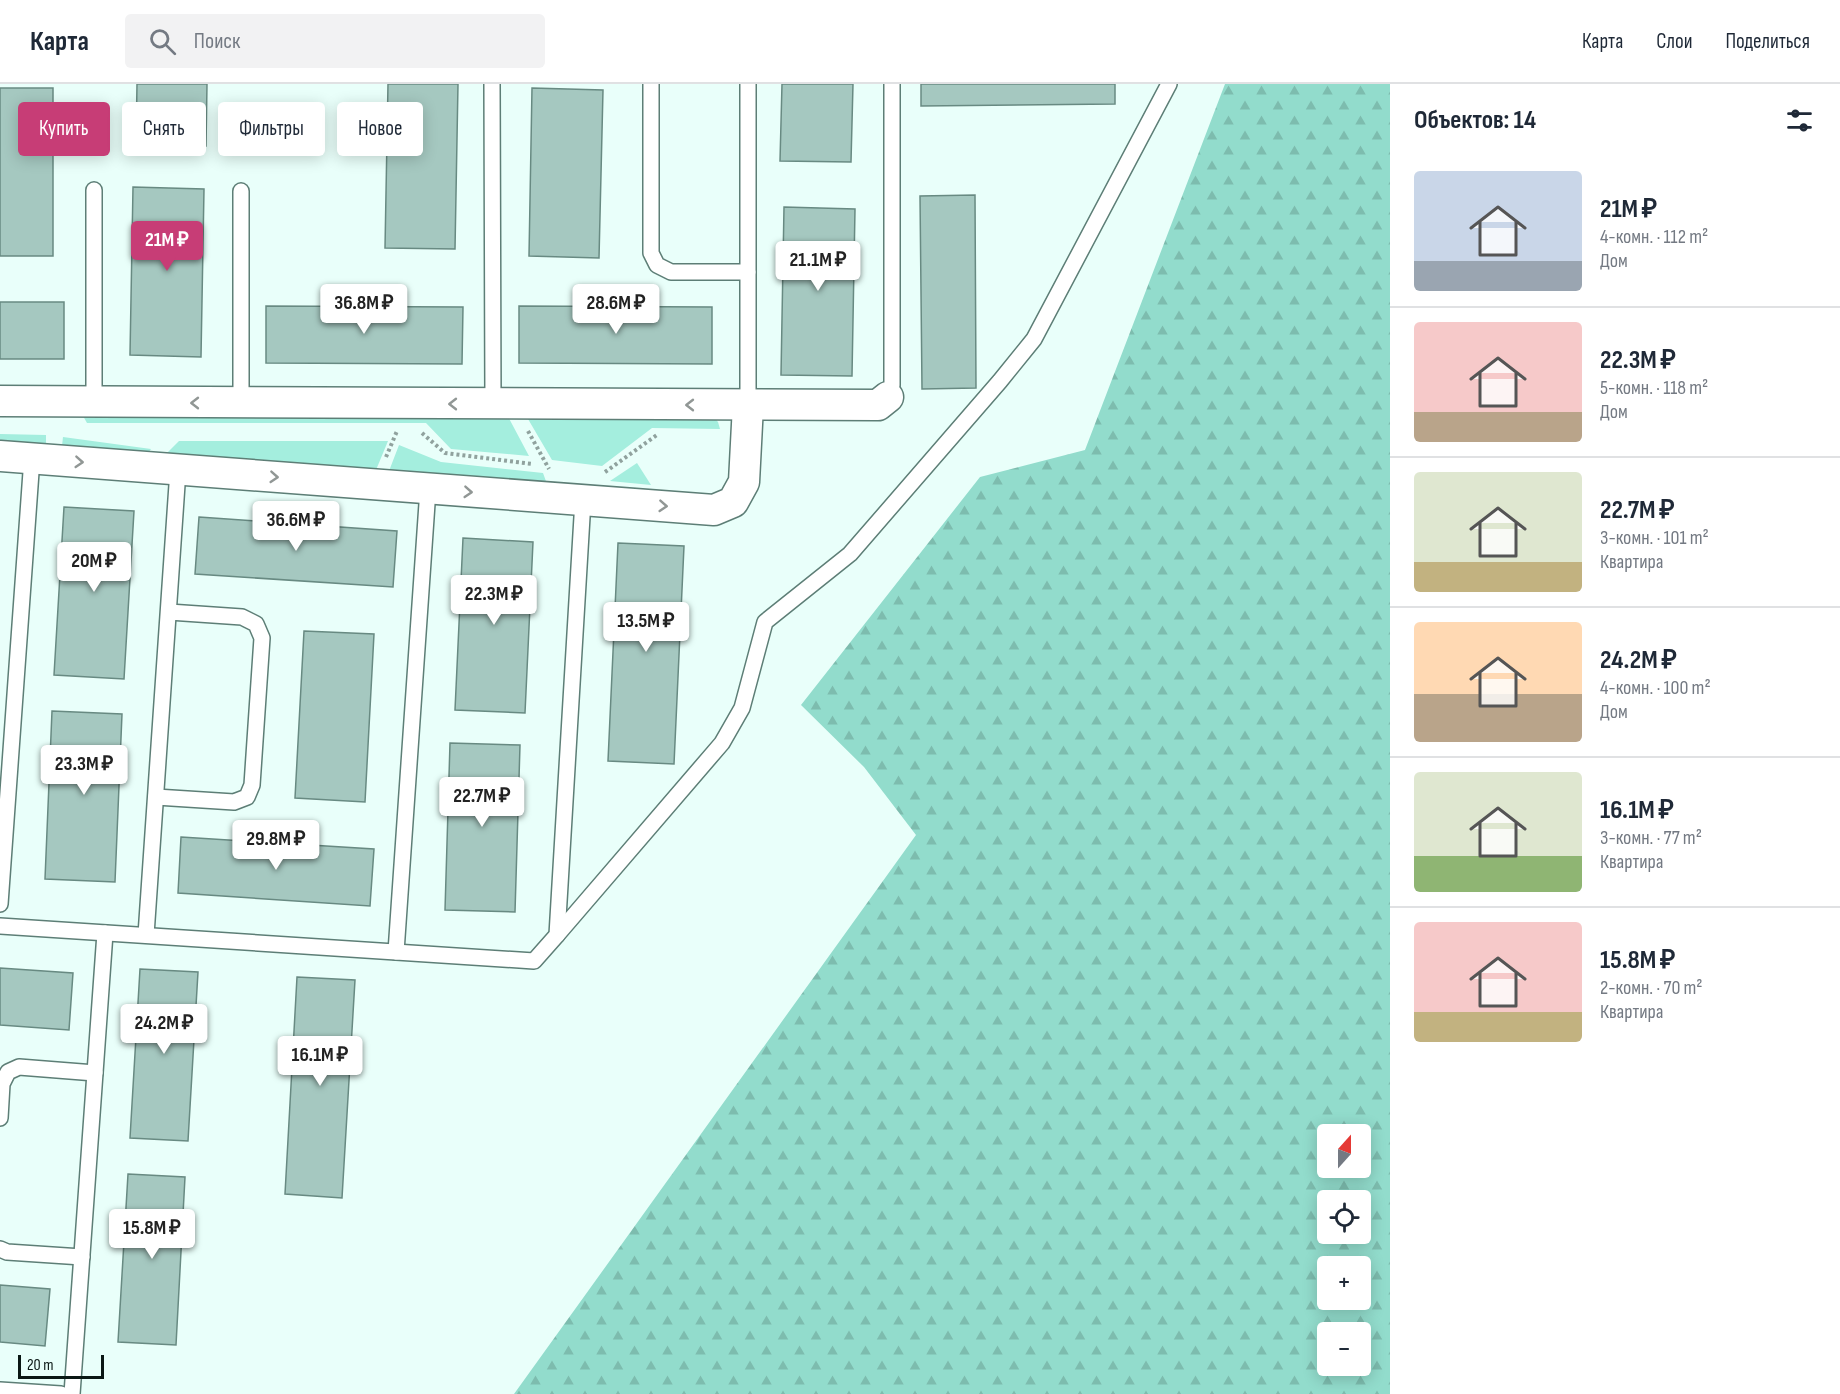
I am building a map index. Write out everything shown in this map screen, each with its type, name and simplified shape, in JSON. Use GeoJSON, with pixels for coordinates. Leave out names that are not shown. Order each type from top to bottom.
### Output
{"type":"FeatureCollection","features":[{"type":"Feature","properties":{"kind":"street"},"geometry":{"type":"LineString","coordinates":[[0,401],[878,405],[888,398]]}},
{"type":"Feature","properties":{"kind":"street"},"geometry":{"type":"LineString","coordinates":[[0,456],[714,510],[733,502],[744,482],[748,405]]}},
{"type":"Feature","properties":{"kind":"lane"},"geometry":{"type":"LineString","coordinates":[[492,84],[503,404]]}},
{"type":"Feature","properties":{"kind":"lane"},"geometry":{"type":"LineString","coordinates":[[651,84],[651,253],[657,265],[672,272],[748,272]]}},
{"type":"Feature","properties":{"kind":"lane"},"geometry":{"type":"LineString","coordinates":[[748,84],[748,405]]}},
{"type":"Feature","properties":{"kind":"lane"},"geometry":{"type":"LineString","coordinates":[[888,398],[892,385],[892,84]]}},
{"type":"Feature","properties":{"kind":"lane"},"geometry":{"type":"LineString","coordinates":[[0,926],[534,961],[722,743],[742,708],[765,622],[850,554],[1034,339],[1169,84]]}},
{"type":"Feature","properties":{"kind":"lane"},"geometry":{"type":"LineString","coordinates":[[94,190],[94,402]]}},
{"type":"Feature","properties":{"kind":"lane"},"geometry":{"type":"LineString","coordinates":[[241,191],[241,403]]}},
{"type":"Feature","properties":{"kind":"lane"},"geometry":{"type":"LineString","coordinates":[[0,904],[32,458]]}},
{"type":"Feature","properties":{"kind":"lane"},"geometry":{"type":"LineString","coordinates":[[147,935],[178,470]]}},
{"type":"Feature","properties":{"kind":"lane"},"geometry":{"type":"LineString","coordinates":[[396,952],[428,489]]}},
{"type":"Feature","properties":{"kind":"lane"},"geometry":{"type":"LineString","coordinates":[[557,935],[574,500]]}},
{"type":"Feature","properties":{"kind":"lane"},"geometry":{"type":"LineString","coordinates":[[156,797],[234,802],[247,796],[252,785],[262,638],[256,624],[242,616],[169,612]]}},
{"type":"Feature","properties":{"kind":"lane"},"geometry":{"type":"LineString","coordinates":[[72,1394],[105,933]]}},
{"type":"Feature","properties":{"kind":"lane"},"geometry":{"type":"LineString","coordinates":[[0,1118],[2,1084],[8,1072],[19,1067],[95,1073]]}},
{"type":"Feature","properties":{"kind":"lane"},"geometry":{"type":"LineString","coordinates":[[0,1249],[7,1252],[82,1257]]}},
{"type":"Feature","properties":{"kind":"lane"},"geometry":{"type":"LineString","coordinates":[[0,1390],[61,1394]]}},
{"type":"Feature","properties":{"kind":"path"},"geometry":{"type":"LineString","coordinates":[[503,404],[574,500]]}},
{"type":"Feature","properties":{"kind":"path"},"geometry":{"type":"LineString","coordinates":[[386,430],[398,430]]}},
{"type":"Feature","properties":{"kind":"path"},"geometry":{"type":"LineString","coordinates":[[419,430],[445,453],[558,467]]}},
{"type":"Feature","properties":{"kind":"path"},"geometry":{"type":"LineString","coordinates":[[604,473],[656,435],[667,435]]}},
{"type":"Feature","properties":{"kind":"green space"},"geometry":{"type":"Polygon","coordinates":[[[1225,84],[1390,84],[1390,1394],[514,1394],[916,835],[864,767],[801,705],[980,477],[1085,450],[1225,84]]]}},
{"type":"Feature","properties":{"kind":"green space"},"geometry":{"type":"Polygon","coordinates":[[[78,407],[503,407],[529,456],[451,449],[426,423],[87,423],[78,407]]]}},
{"type":"Feature","properties":{"kind":"green space"},"geometry":{"type":"Polygon","coordinates":[[[521,407],[710,413],[718,422],[720,429],[652,428],[602,466],[552,460],[521,407]]]}},
{"type":"Feature","properties":{"kind":"green space"},"geometry":{"type":"Polygon","coordinates":[[[0,434],[46,435],[46,446],[0,442],[0,434]]]}},
{"type":"Feature","properties":{"kind":"green space"},"geometry":{"type":"Polygon","coordinates":[[[63,437],[151,449],[148,453],[62,446],[63,437]]]}},
{"type":"Feature","properties":{"kind":"green space"},"geometry":{"type":"Polygon","coordinates":[[[179,441],[388,441],[376,470],[167,453],[179,441]]]}},
{"type":"Feature","properties":{"kind":"green space"},"geometry":{"type":"Polygon","coordinates":[[[399,445],[441,462],[543,473],[547,484],[389,471],[399,445]]]}},
{"type":"Feature","properties":{"kind":"green space"},"geometry":{"type":"Polygon","coordinates":[[[637,463],[651,485],[610,481],[637,463]]]}},
{"type":"Feature","properties":{"kind":"building"},"geometry":{"type":"Polygon","coordinates":[[[137,84],[207,84],[206,146],[206,102],[137,102],[137,84]]]}},
{"type":"Feature","properties":{"kind":"building"},"geometry":{"type":"Polygon","coordinates":[[[388,84],[458,84],[455,249],[385,248],[387,156],[423,156],[423,102],[388,102],[388,84]]]}},
{"type":"Feature","properties":{"kind":"building"},"geometry":{"type":"Polygon","coordinates":[[[782,84],[853,84],[851,162],[780,161],[782,84]]]}},
{"type":"Feature","properties":{"kind":"building"},"geometry":{"type":"Polygon","coordinates":[[[921,84],[1115,84],[1115,104],[921,106],[921,84]]]}},
{"type":"Feature","properties":{"kind":"building"},"geometry":{"type":"Polygon","coordinates":[[[0,88],[53,88],[53,102],[18,102],[18,156],[53,156],[53,256],[0,256],[0,88]]]}},
{"type":"Feature","properties":{"kind":"building"},"geometry":{"type":"Polygon","coordinates":[[[532,88],[603,90],[599,258],[529,256],[532,88]]]}},
{"type":"Feature","properties":{"kind":"building"},"geometry":{"type":"Polygon","coordinates":[[[133,187],[204,189],[201,357],[130,355],[133,187]]]}},
{"type":"Feature","properties":{"kind":"building"},"geometry":{"type":"Polygon","coordinates":[[[975,195],[976,388],[922,389],[920,196],[975,195]]]}},
{"type":"Feature","properties":{"kind":"building"},"geometry":{"type":"Polygon","coordinates":[[[784,207],[855,209],[852,376],[781,375],[784,207]]]}},
{"type":"Feature","properties":{"kind":"building"},"geometry":{"type":"Polygon","coordinates":[[[0,302],[64,302],[64,359],[0,359],[0,302]]]}},
{"type":"Feature","properties":{"kind":"building"},"geometry":{"type":"Polygon","coordinates":[[[266,306],[463,307],[462,364],[266,363],[266,306]]]}},
{"type":"Feature","properties":{"kind":"building"},"geometry":{"type":"Polygon","coordinates":[[[519,306],[712,307],[712,364],[519,363],[519,306]]]}},
{"type":"Feature","properties":{"kind":"building"},"geometry":{"type":"Polygon","coordinates":[[[64,507],[134,511],[124,679],[54,675],[64,507]]]}},
{"type":"Feature","properties":{"kind":"building"},"geometry":{"type":"Polygon","coordinates":[[[199,517],[397,531],[393,587],[195,574],[199,517]]]}},
{"type":"Feature","properties":{"kind":"building"},"geometry":{"type":"Polygon","coordinates":[[[463,538],[533,542],[525,713],[455,710],[463,538]]]}},
{"type":"Feature","properties":{"kind":"building"},"geometry":{"type":"Polygon","coordinates":[[[618,543],[684,546],[674,764],[608,761],[618,543]]]}},
{"type":"Feature","properties":{"kind":"building"},"geometry":{"type":"Polygon","coordinates":[[[304,631],[374,634],[365,802],[295,798],[304,631]]]}},
{"type":"Feature","properties":{"kind":"building"},"geometry":{"type":"Polygon","coordinates":[[[52,711],[122,714],[115,882],[45,879],[52,711]]]}},
{"type":"Feature","properties":{"kind":"building"},"geometry":{"type":"Polygon","coordinates":[[[450,743],[520,745],[515,912],[445,910],[450,743]]]}},
{"type":"Feature","properties":{"kind":"building"},"geometry":{"type":"Polygon","coordinates":[[[181,837],[374,849],[370,906],[178,893],[181,837]]]}},
{"type":"Feature","properties":{"kind":"building"},"geometry":{"type":"Polygon","coordinates":[[[0,968],[73,973],[69,1030],[0,1025],[0,968]]]}},
{"type":"Feature","properties":{"kind":"building"},"geometry":{"type":"Polygon","coordinates":[[[140,969],[198,972],[188,1141],[130,1138],[140,969]]]}},
{"type":"Feature","properties":{"kind":"building"},"geometry":{"type":"Polygon","coordinates":[[[297,977],[355,980],[342,1198],[285,1194],[297,977]]]}},
{"type":"Feature","properties":{"kind":"building"},"geometry":{"type":"Polygon","coordinates":[[[128,1174],[185,1177],[176,1345],[118,1342],[128,1174]]]}},
{"type":"Feature","properties":{"kind":"building"},"geometry":{"type":"Polygon","coordinates":[[[0,1285],[50,1289],[45,1346],[0,1342],[0,1285]]]}}]}
